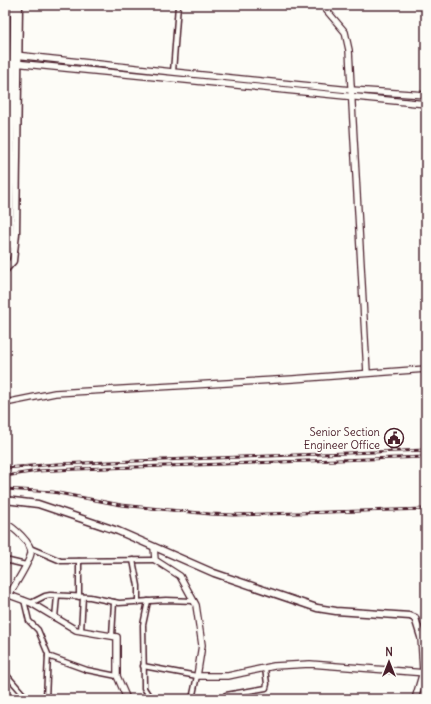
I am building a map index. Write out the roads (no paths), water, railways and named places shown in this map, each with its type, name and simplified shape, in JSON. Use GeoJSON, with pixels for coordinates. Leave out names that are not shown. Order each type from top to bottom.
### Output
{"type":"FeatureCollection","features":[{"type":"Feature","properties":{"kind":"main road"},"geometry":{"type":"LineString","coordinates":[[5,270],[13,261],[16,63],[14,5]]}},
{"type":"Feature","properties":{"kind":"main road"},"geometry":{"type":"LineString","coordinates":[[16,55],[19,5]]}},
{"type":"Feature","properties":{"kind":"main road"},"geometry":{"type":"LineString","coordinates":[[322,5],[345,32],[349,50],[367,373]]}},
{"type":"Feature","properties":{"kind":"main road"},"geometry":{"type":"LineString","coordinates":[[5,55],[351,90],[426,96]]}},
{"type":"Feature","properties":{"kind":"main road"},"geometry":{"type":"LineString","coordinates":[[5,63],[426,104]]}},
{"type":"Feature","properties":{"kind":"main road"},"geometry":{"type":"LineString","coordinates":[[94,64],[94,72]]}},
{"type":"Feature","properties":{"kind":"main road"},"geometry":{"type":"LineString","coordinates":[[5,261],[13,234]]}},
{"type":"Feature","properties":{"kind":"main road"},"geometry":{"type":"LineString","coordinates":[[5,403],[55,393],[426,369]]}},
{"type":"Feature","properties":{"kind":"main road"},"geometry":{"type":"LineString","coordinates":[[5,500],[38,504],[118,531],[214,573],[318,608],[336,611],[410,616],[415,618],[423,637],[425,672],[415,699]]}},
{"type":"Feature","properties":{"kind":"main road"},"geometry":{"type":"LineString","coordinates":[[5,523],[23,537],[30,548],[31,553],[26,565],[7,594],[30,603],[76,630],[117,637],[117,676],[127,699]]}},
{"type":"Feature","properties":{"kind":"main road"},"geometry":{"type":"LineString","coordinates":[[154,547],[155,560],[180,576],[196,605],[202,645],[198,676],[228,676],[274,666],[310,664],[425,672]]}},
{"type":"Feature","properties":{"kind":"street"},"geometry":{"type":"LineString","coordinates":[[173,72],[178,5]]}},
{"type":"Feature","properties":{"kind":"street"},"geometry":{"type":"LineString","coordinates":[[30,548],[59,561],[155,560]]}},
{"type":"Feature","properties":{"kind":"street"},"geometry":{"type":"LineString","coordinates":[[5,560],[26,565]]}},
{"type":"Feature","properties":{"kind":"street"},"geometry":{"type":"LineString","coordinates":[[133,560],[137,582],[138,602]]}},
{"type":"Feature","properties":{"kind":"street"},"geometry":{"type":"LineString","coordinates":[[80,561],[82,631]]}},
{"type":"Feature","properties":{"kind":"street"},"geometry":{"type":"LineString","coordinates":[[30,603],[45,596],[92,597],[121,603],[168,600],[194,601]]}},
{"type":"Feature","properties":{"kind":"street"},"geometry":{"type":"LineString","coordinates":[[55,618],[57,596]]}},
{"type":"Feature","properties":{"kind":"street"},"geometry":{"type":"LineString","coordinates":[[24,600],[29,621],[38,630],[48,656],[46,699]]}},
{"type":"Feature","properties":{"kind":"street"},"geometry":{"type":"LineString","coordinates":[[148,601],[143,625],[144,686],[151,699]]}},
{"type":"Feature","properties":{"kind":"street"},"geometry":{"type":"LineString","coordinates":[[112,636],[114,602]]}},
{"type":"Feature","properties":{"kind":"street"},"geometry":{"type":"LineString","coordinates":[[48,656],[86,670],[117,676]]}},
{"type":"Feature","properties":{"kind":"street"},"geometry":{"type":"LineString","coordinates":[[144,666],[198,676],[192,699]]}},
{"type":"Feature","properties":{"kind":"street"},"geometry":{"type":"LineString","coordinates":[[226,695],[266,688],[265,668]]}},
{"type":"Feature","properties":{"kind":"street"},"geometry":{"type":"LineString","coordinates":[[5,673],[24,695],[32,699]]}},
{"type":"Feature","properties":{"kind":"railway"},"geometry":{"type":"LineString","coordinates":[[5,468],[57,464],[426,450]]}},
{"type":"Feature","properties":{"kind":"railway"},"geometry":{"type":"LineString","coordinates":[[5,476],[38,471],[77,469],[426,457]]}},
{"type":"Feature","properties":{"kind":"railway"},"geometry":{"type":"LineString","coordinates":[[5,489],[53,492],[121,505],[210,514],[233,515],[426,509]]}},
{"type":"Feature","properties":{"kind":"place","name":"Senior Section Engineer Office"},"geometry":{"type":"Point","coordinates":[394,438]}}]}
